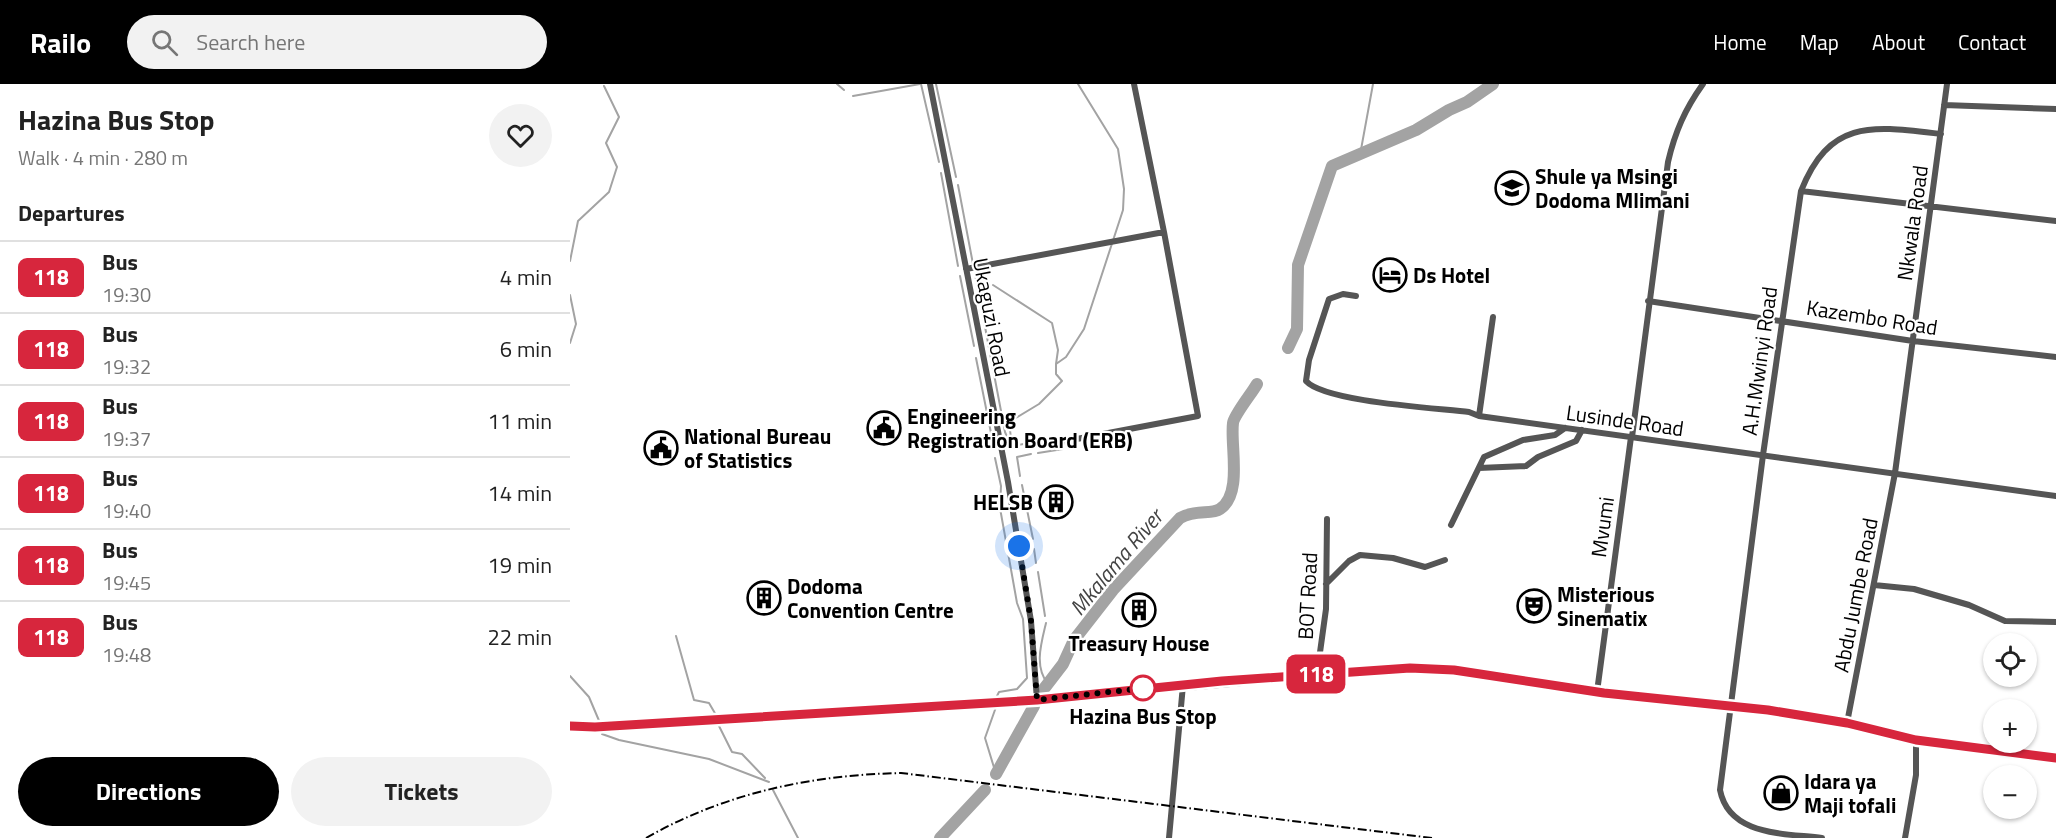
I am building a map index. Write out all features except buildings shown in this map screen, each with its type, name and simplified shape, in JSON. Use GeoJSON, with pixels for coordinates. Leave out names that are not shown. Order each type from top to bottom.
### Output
{"type":"FeatureCollection","features":[{"type":"Feature","properties":{"kind":"main road"},"geometry":{"type":"LineString","coordinates":[[570,726],[595,727],[1037,700],[1391,668],[1454,670],[1597,692],[1732,705],[1847,723],[1916,740],[2056,758]]}},
{"type":"Feature","properties":{"kind":"street","name":"Ukaguzi Road"},"geometry":{"type":"LineString","coordinates":[[930,84],[1023,568],[1031,621],[1037,700]]}},
{"type":"Feature","properties":{"kind":"street"},"geometry":{"type":"LineString","coordinates":[[1046,445],[1198,416],[1134,84]]}},
{"type":"Feature","properties":{"kind":"street","name":"Mvumi"},"geometry":{"type":"LineString","coordinates":[[1597,692],[1668,162],[1675,131],[1684,111],[1703,84]]}},
{"type":"Feature","properties":{"kind":"street","name":"Nkwala Road"},"geometry":{"type":"LineString","coordinates":[[1895,473],[1947,84]]}},
{"type":"Feature","properties":{"kind":"street"},"geometry":{"type":"LineString","coordinates":[[1944,105],[2056,109]]}},
{"type":"Feature","properties":{"kind":"street","name":"A.H.Mwinyi Road"},"geometry":{"type":"LineString","coordinates":[[1822,838],[1758,829],[1728,813],[1720,790],[1781,320],[1801,191],[1811,166],[1822,152],[1843,136],[1875,128],[1941,134]]}},
{"type":"Feature","properties":{"kind":"street"},"geometry":{"type":"LineString","coordinates":[[1801,191],[2056,221]]}},
{"type":"Feature","properties":{"kind":"street"},"geometry":{"type":"LineString","coordinates":[[966,268],[1164,232]]}},
{"type":"Feature","properties":{"kind":"street","name":"Lusinde Road"},"geometry":{"type":"LineString","coordinates":[[1356,296],[1343,294],[1329,299],[1309,360],[1306,381],[1312,388],[1356,399],[1468,412],[1479,416],[2056,496]]}},
{"type":"Feature","properties":{"kind":"street","name":"Kazembo Road"},"geometry":{"type":"LineString","coordinates":[[1648,301],[1913,342],[2056,357]]}},
{"type":"Feature","properties":{"kind":"street"},"geometry":{"type":"LineString","coordinates":[[1479,416],[1493,317]]}},
{"type":"Feature","properties":{"kind":"street"},"geometry":{"type":"LineString","coordinates":[[1451,525],[1488,454],[1532,438],[1555,435],[1565,428]]}},
{"type":"Feature","properties":{"kind":"street"},"geometry":{"type":"LineString","coordinates":[[1479,468],[1526,466],[1538,457],[1576,441],[1582,430]]}},
{"type":"Feature","properties":{"kind":"street","name":"Abdu Jumbe Road"},"geometry":{"type":"LineString","coordinates":[[1847,723],[1895,473]]}},
{"type":"Feature","properties":{"kind":"street","name":"BOT Road"},"geometry":{"type":"LineString","coordinates":[[1317,674],[1326,609],[1327,519]]}},
{"type":"Feature","properties":{"kind":"street"},"geometry":{"type":"LineString","coordinates":[[1326,584],[1349,561],[1360,555],[1393,558],[1425,567],[1445,560]]}},
{"type":"Feature","properties":{"kind":"street"},"geometry":{"type":"LineString","coordinates":[[1874,585],[1914,589],[1969,605],[2005,621],[2056,621]]}},
{"type":"Feature","properties":{"kind":"street"},"geometry":{"type":"LineString","coordinates":[[1169,838],[1183,685]]}},
{"type":"Feature","properties":{"kind":"street"},"geometry":{"type":"LineString","coordinates":[[1905,838],[1916,775],[1916,740]]}},
{"type":"Feature","properties":{"kind":"waterway"},"geometry":{"type":"LineString","coordinates":[[837,84],[844,90]]}},
{"type":"Feature","properties":{"kind":"waterway"},"geometry":{"type":"LineString","coordinates":[[853,96],[920,84]]}},
{"type":"Feature","properties":{"kind":"waterway"},"geometry":{"type":"LineString","coordinates":[[921,84],[939,162]]}},
{"type":"Feature","properties":{"kind":"waterway"},"geometry":{"type":"LineString","coordinates":[[936,84],[956,177]]}},
{"type":"Feature","properties":{"kind":"waterway"},"geometry":{"type":"LineString","coordinates":[[1012,446],[1009,422],[1039,404],[1062,381],[1056,374],[1056,364],[1066,357],[1084,329],[1123,210],[1124,189],[1118,149],[1078,84]]}},
{"type":"Feature","properties":{"kind":"waterway"},"geometry":{"type":"LineString","coordinates":[[1360,155],[1373,84]]}},
{"type":"Feature","properties":{"kind":"waterway","name":"Mkalama River"},"geometry":{"type":"LineString","coordinates":[[1288,348],[1297,329],[1298,265],[1332,166],[1416,130],[1467,102],[1493,84]]}},
{"type":"Feature","properties":{"kind":"waterway"},"geometry":{"type":"LineString","coordinates":[[570,261],[578,221],[609,192],[617,167],[606,143],[619,117],[604,86]]}},
{"type":"Feature","properties":{"kind":"waterway"},"geometry":{"type":"LineString","coordinates":[[941,173],[958,266]]}},
{"type":"Feature","properties":{"kind":"waterway"},"geometry":{"type":"LineString","coordinates":[[958,185],[973,264]]}},
{"type":"Feature","properties":{"kind":"waterway"},"geometry":{"type":"LineString","coordinates":[[975,274],[1005,432],[1010,444]]}},
{"type":"Feature","properties":{"kind":"waterway"},"geometry":{"type":"LineString","coordinates":[[960,276],[974,346]]}},
{"type":"Feature","properties":{"kind":"waterway"},"geometry":{"type":"LineString","coordinates":[[993,285],[1052,323],[1058,350],[1056,364]]}},
{"type":"Feature","properties":{"kind":"waterway"},"geometry":{"type":"LineString","coordinates":[[570,295],[576,324],[570,343]]}},
{"type":"Feature","properties":{"kind":"waterway"},"geometry":{"type":"LineString","coordinates":[[976,358],[991,433]]}},
{"type":"Feature","properties":{"kind":"waterway","name":"Mkalama River"},"geometry":{"type":"LineString","coordinates":[[1043,690],[1063,664],[1074,640],[1113,590],[1180,518],[1216,511],[1227,502],[1233,481],[1234,419],[1257,384]]}},
{"type":"Feature","properties":{"kind":"waterway"},"geometry":{"type":"LineString","coordinates":[[1012,446],[1061,438]]}},
{"type":"Feature","properties":{"kind":"waterway"},"geometry":{"type":"LineString","coordinates":[[992,440],[994,449]]}},
{"type":"Feature","properties":{"kind":"waterway"},"geometry":{"type":"LineString","coordinates":[[1038,453],[1063,449]]}},
{"type":"Feature","properties":{"kind":"waterway"},"geometry":{"type":"LineString","coordinates":[[1020,476],[1017,457],[1031,454]]}},
{"type":"Feature","properties":{"kind":"waterway"},"geometry":{"type":"LineString","coordinates":[[995,458],[1001,486],[1000,508],[1017,603],[1023,619],[1027,678],[1017,689],[999,692],[997,696]]}},
{"type":"Feature","properties":{"kind":"waterway"},"geometry":{"type":"LineString","coordinates":[[1022,485],[1033,539]]}},
{"type":"Feature","properties":{"kind":"waterway"},"geometry":{"type":"LineString","coordinates":[[1034,549],[1036,563]]}},
{"type":"Feature","properties":{"kind":"waterway"},"geometry":{"type":"LineString","coordinates":[[1038,572],[1045,616]]}},
{"type":"Feature","properties":{"kind":"waterway"},"geometry":{"type":"LineString","coordinates":[[1046,623],[1040,663],[1048,684]]}},
{"type":"Feature","properties":{"kind":"waterway"},"geometry":{"type":"LineString","coordinates":[[676,636],[694,700],[709,703],[716,715]]}},
{"type":"Feature","properties":{"kind":"waterway"},"geometry":{"type":"LineString","coordinates":[[570,676],[589,697],[600,723]]}},
{"type":"Feature","properties":{"kind":"waterway","name":"Mkalama River"},"geometry":{"type":"LineString","coordinates":[[996,774],[1034,706]]}},
{"type":"Feature","properties":{"kind":"waterway"},"geometry":{"type":"LineString","coordinates":[[996,707],[985,738],[996,774]]}},
{"type":"Feature","properties":{"kind":"waterway"},"geometry":{"type":"LineString","coordinates":[[719,726],[732,752],[742,754],[765,778]]}},
{"type":"Feature","properties":{"kind":"waterway"},"geometry":{"type":"LineString","coordinates":[[602,734],[619,740],[709,759],[769,782]]}},
{"type":"Feature","properties":{"kind":"waterway"},"geometry":{"type":"LineString","coordinates":[[773,790],[798,838]]}},
{"type":"Feature","properties":{"kind":"waterway","name":"Mkalama River"},"geometry":{"type":"LineString","coordinates":[[940,838],[985,790]]}},
{"type":"Feature","properties":{"kind":"railway"},"geometry":{"type":"LineString","coordinates":[[646,838],[707,809],[769,789],[834,778],[901,773],[1432,838]]}},
{"type":"Feature","properties":{"kind":"bus line","name":"118"},"geometry":{"type":"LineString","coordinates":[[570,726],[650,724],[1037,700],[1222,681],[1410,668],[1497,675],[1634,697],[1768,710],[1847,723],[1916,740],[2056,758]]}},
{"type":"Feature","properties":{"kind":"place","name":"Shule ya Msingi Dodoma Mlimani"},"geometry":{"type":"Point","coordinates":[1512,188]}},
{"type":"Feature","properties":{"kind":"place","name":"Ds Hotel"},"geometry":{"type":"Point","coordinates":[1390,275]}},
{"type":"Feature","properties":{"kind":"place","name":"Engineering Registration Board (ERB)"},"geometry":{"type":"Point","coordinates":[884,428]}},
{"type":"Feature","properties":{"kind":"place","name":"National Bureau of Statistics"},"geometry":{"type":"Point","coordinates":[661,448]}},
{"type":"Feature","properties":{"kind":"place","name":"HELSB"},"geometry":{"type":"Point","coordinates":[1056,502]}},
{"type":"Feature","properties":{"kind":"place","name":"Dodoma Convention Centre"},"geometry":{"type":"Point","coordinates":[764,598]}},
{"type":"Feature","properties":{"kind":"place","name":"Misterious Sinematix"},"geometry":{"type":"Point","coordinates":[1534,606]}},
{"type":"Feature","properties":{"kind":"place","name":"Treasury House"},"geometry":{"type":"Point","coordinates":[1139,610]}},
{"type":"Feature","properties":{"kind":"place","name":"Hazina Bus Stop"},"geometry":{"type":"Point","coordinates":[1143,688]}},
{"type":"Feature","properties":{"kind":"place","name":"Idara ya Maji tofali"},"geometry":{"type":"Point","coordinates":[1781,793]}},
{"type":"Feature","properties":{"kind":"route"},"geometry":{"type":"LineString","coordinates":[[1019,546],[1031,621],[1037,700],[1145,688],[1143,688]]}}]}
